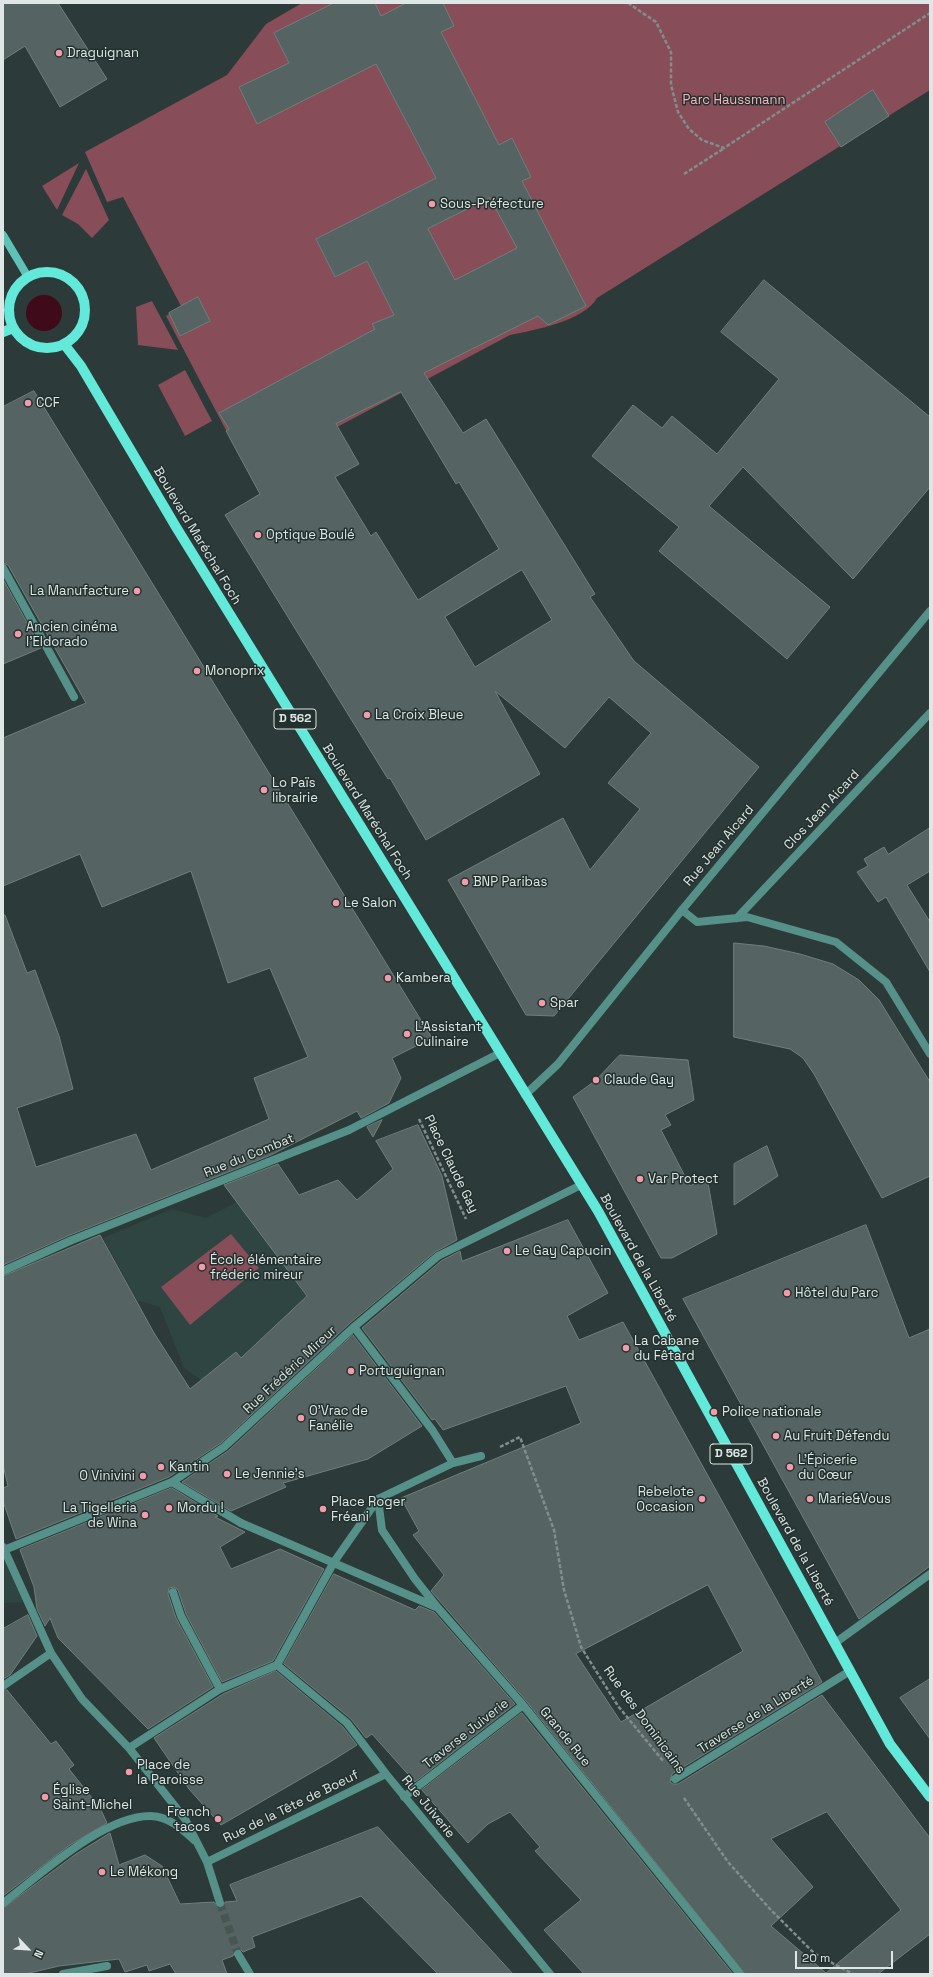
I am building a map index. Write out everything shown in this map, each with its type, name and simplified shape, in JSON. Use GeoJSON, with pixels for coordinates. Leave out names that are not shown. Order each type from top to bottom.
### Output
{"type":"FeatureCollection","features":[{"type":"Feature","properties":{"kind":"main road"},"geometry":{"type":"LineString","coordinates":[[3,235],[28,277]]}},
{"type":"Feature","properties":{"kind":"main road"},"geometry":{"type":"LineString","coordinates":[[42,272],[58,273],[71,280],[80,292],[84,306],[83,321],[76,334],[64,344],[53,348],[41,348],[30,344],[20,337],[13,328],[9,314],[10,299],[17,286],[28,277],[42,272]]}},
{"type":"Feature","properties":{"kind":"main road"},"geometry":{"type":"LineString","coordinates":[[3,332],[13,328]]}},
{"type":"Feature","properties":{"kind":"main road","name":"Boulevard Maréchal Foch"},"geometry":{"type":"LineString","coordinates":[[64,344],[81,366],[176,527],[534,1110]]}},
{"type":"Feature","properties":{"kind":"main road","name":"Boulevard de la Liberté"},"geometry":{"type":"LineString","coordinates":[[534,1110],[602,1218],[890,1744],[930,1796]]}},
{"type":"Feature","properties":{"kind":"street"},"geometry":{"type":"LineString","coordinates":[[3,568],[74,697]]}},
{"type":"Feature","properties":{"kind":"street","name":"Rue Jean Aicard"},"geometry":{"type":"LineString","coordinates":[[525,1095],[558,1064],[682,910],[930,611]]}},
{"type":"Feature","properties":{"kind":"street","name":"Clos Jean Aicard"},"geometry":{"type":"LineString","coordinates":[[928,716],[930,726]]}},
{"type":"Feature","properties":{"kind":"street","name":"Clos Jean Aicard"},"geometry":{"type":"LineString","coordinates":[[737,918],[928,716]]}},
{"type":"Feature","properties":{"kind":"street"},"geometry":{"type":"LineString","coordinates":[[682,910],[697,922],[747,917],[836,942],[886,982],[930,1054]]}},
{"type":"Feature","properties":{"kind":"street","name":"Rue du Combat"},"geometry":{"type":"LineString","coordinates":[[3,1271],[72,1240],[349,1130],[500,1053]]}},
{"type":"Feature","properties":{"kind":"street","name":"Rue Frédéric Mireur"},"geometry":{"type":"LineString","coordinates":[[3,1549],[172,1482],[224,1448],[354,1327],[438,1256],[581,1185]]}},
{"type":"Feature","properties":{"kind":"street"},"geometry":{"type":"LineString","coordinates":[[354,1327],[433,1431],[454,1463]]}},
{"type":"Feature","properties":{"kind":"street"},"geometry":{"type":"LineString","coordinates":[[129,1748],[220,1689],[277,1665],[334,1562],[378,1499],[454,1463],[481,1456]]}},
{"type":"Feature","properties":{"kind":"street"},"geometry":{"type":"LineString","coordinates":[[172,1482],[241,1522],[334,1562]]}},
{"type":"Feature","properties":{"kind":"street"},"geometry":{"type":"LineString","coordinates":[[378,1499],[382,1530],[415,1579],[438,1608]]}},
{"type":"Feature","properties":{"kind":"street"},"geometry":{"type":"LineString","coordinates":[[3,1549],[52,1653],[82,1699],[129,1748],[185,1819],[207,1862],[220,1903]]}},
{"type":"Feature","properties":{"kind":"street","name":"Grande Rue"},"geometry":{"type":"LineString","coordinates":[[334,1562],[438,1608],[523,1705],[740,1974]]}},
{"type":"Feature","properties":{"kind":"street"},"geometry":{"type":"LineString","coordinates":[[836,1643],[930,1574]]}},
{"type":"Feature","properties":{"kind":"street"},"geometry":{"type":"LineString","coordinates":[[173,1592],[181,1616],[220,1689]]}},
{"type":"Feature","properties":{"kind":"street"},"geometry":{"type":"LineString","coordinates":[[3,1686],[52,1653]]}},
{"type":"Feature","properties":{"kind":"street","name":"Rue Juiverie"},"geometry":{"type":"LineString","coordinates":[[277,1665],[347,1723],[404,1797],[550,1974]]}},
{"type":"Feature","properties":{"kind":"street","name":"Traverse de la Liberté"},"geometry":{"type":"LineString","coordinates":[[675,1779],[850,1671]]}},
{"type":"Feature","properties":{"kind":"street","name":"Traverse Juiverie"},"geometry":{"type":"LineString","coordinates":[[404,1797],[523,1705]]}},
{"type":"Feature","properties":{"kind":"street","name":"Rue de la Tête de Boeuf"},"geometry":{"type":"LineString","coordinates":[[207,1862],[386,1774]]}},
{"type":"Feature","properties":{"kind":"street"},"geometry":{"type":"LineString","coordinates":[[3,1903],[86,1841],[128,1819],[151,1816],[175,1823],[198,1843]]}},
{"type":"Feature","properties":{"kind":"street"},"geometry":{"type":"LineString","coordinates":[[238,1954],[250,1974]]}},
{"type":"Feature","properties":{"kind":"street"},"geometry":{"type":"LineString","coordinates":[[63,1974],[107,1966]]}},
{"type":"Feature","properties":{"kind":"path"},"geometry":{"type":"LineString","coordinates":[[628,3],[656,22],[671,52],[671,85],[678,112],[690,129],[702,140],[724,148]]}},
{"type":"Feature","properties":{"kind":"path"},"geometry":{"type":"LineString","coordinates":[[684,174],[930,13]]}},
{"type":"Feature","properties":{"kind":"path","name":"Place Claude Gay"},"geometry":{"type":"LineString","coordinates":[[410,1099],[467,1220],[478,1236]]}},
{"type":"Feature","properties":{"kind":"path","name":"Rue des Dominicains"},"geometry":{"type":"LineString","coordinates":[[481,1456],[520,1437],[554,1530],[564,1590],[581,1647],[618,1706],[672,1772],[686,1803],[728,1862],[770,1909],[815,1954],[853,1974]]}},
{"type":"Feature","properties":{"kind":"shaded area"},"geometry":{"type":"Polygon","coordinates":[[[48,295],[57,300],[61,306],[61,320],[57,326],[48,331],[40,331],[31,326],[27,320],[26,309],[31,300],[37,296],[48,295]]]}},
{"type":"Feature","properties":{"kind":"shaded area","name":"École élémentaire fréderic mireur"},"geometry":{"type":"Polygon","coordinates":[[[238,1202],[307,1296],[241,1358],[236,1352],[201,1380],[184,1368],[160,1307],[137,1300],[103,1238],[172,1209],[206,1218],[238,1202]]]}},
{"type":"Feature","properties":{"kind":"shaded area"},"geometry":{"type":"Polygon","coordinates":[[[3,1535],[28,1602],[3,1603],[3,1535]]]}},
{"type":"Feature","properties":{"kind":"green space","name":"Sous-Préfecture"},"geometry":{"type":"Polygon","coordinates":[[[302,3],[930,3],[930,90],[597,298],[591,306],[581,313],[558,323],[510,335],[249,474],[166,316],[181,306],[123,197],[107,202],[85,152],[227,75],[266,24],[302,3]]]}},
{"type":"Feature","properties":{"kind":"green space"},"geometry":{"type":"Polygon","coordinates":[[[79,163],[57,210],[42,186],[79,163]]]}},
{"type":"Feature","properties":{"kind":"green space"},"geometry":{"type":"Polygon","coordinates":[[[86,169],[109,220],[92,238],[78,224],[62,215],[86,169]]]}},
{"type":"Feature","properties":{"kind":"green space"},"geometry":{"type":"Polygon","coordinates":[[[152,301],[178,350],[138,345],[136,307],[152,301]]]}},
{"type":"Feature","properties":{"kind":"green space"},"geometry":{"type":"Polygon","coordinates":[[[185,370],[212,421],[185,436],[158,385],[185,370]]]}},
{"type":"Feature","properties":{"kind":"green space"},"geometry":{"type":"Polygon","coordinates":[[[231,1234],[259,1268],[190,1325],[161,1287],[231,1234]]]}},
{"type":"Feature","properties":{"kind":"building","name":"Draguignan"},"geometry":{"type":"Polygon","coordinates":[[[3,3],[58,3],[107,79],[60,107],[25,46],[3,60],[3,3]]]}},
{"type":"Feature","properties":{"kind":"building"},"geometry":{"type":"Polygon","coordinates":[[[334,3],[375,3],[381,16],[406,3],[443,3],[454,26],[441,32],[499,145],[512,138],[531,177],[522,181],[586,306],[548,325],[538,316],[424,373],[463,433],[486,419],[595,594],[590,597],[634,661],[759,767],[554,1016],[526,1015],[448,880],[563,818],[590,870],[640,809],[608,783],[651,733],[609,697],[565,748],[495,691],[540,774],[426,840],[390,778],[388,779],[225,515],[260,494],[226,431],[229,429],[219,413],[375,329],[372,324],[394,315],[367,261],[335,277],[316,239],[436,178],[376,64],[257,124],[239,87],[289,63],[274,33],[334,3]],[[490,198],[428,229],[455,280],[517,248],[490,198]],[[401,392],[336,424],[359,464],[335,477],[371,536],[376,532],[418,600],[499,549],[459,482],[456,484],[401,392]],[[522,570],[445,617],[475,667],[552,620],[522,570]]]}},
{"type":"Feature","properties":{"kind":"building"},"geometry":{"type":"Polygon","coordinates":[[[873,90],[889,116],[841,147],[825,122],[873,90]]]}},
{"type":"Feature","properties":{"kind":"building"},"geometry":{"type":"Polygon","coordinates":[[[764,280],[930,417],[930,487],[853,579],[743,467],[709,506],[830,607],[787,659],[659,551],[679,527],[592,456],[633,405],[662,428],[672,416],[717,454],[779,379],[721,332],[764,280]]]}},
{"type":"Feature","properties":{"kind":"building"},"geometry":{"type":"Polygon","coordinates":[[[198,297],[210,321],[180,336],[169,313],[198,297]]]}},
{"type":"Feature","properties":{"kind":"building"},"geometry":{"type":"Polygon","coordinates":[[[34,391],[432,1038],[392,1058],[401,1078],[389,1103],[361,1118],[357,1111],[271,1155],[70,1235],[3,1265],[3,915],[5,915],[27,973],[35,970],[59,1036],[73,1089],[17,1108],[36,1167],[136,1134],[151,1170],[269,1119],[254,1078],[308,1057],[270,968],[228,983],[191,871],[102,907],[80,854],[3,886],[3,738],[86,703],[8,565],[3,563],[3,407],[34,391]]]}},
{"type":"Feature","properties":{"kind":"building","name":"Ancien cinéma l'Eldorado"},"geometry":{"type":"Polygon","coordinates":[[[3,579],[41,648],[3,664],[3,579]]]}},
{"type":"Feature","properties":{"kind":"building"},"geometry":{"type":"Polygon","coordinates":[[[930,828],[930,871],[907,885],[930,922],[930,972],[886,897],[878,902],[857,872],[868,866],[864,859],[884,847],[888,854],[930,828]]]}},
{"type":"Feature","properties":{"kind":"building"},"geometry":{"type":"Polygon","coordinates":[[[734,943],[764,946],[800,954],[833,964],[859,980],[879,1000],[930,1082],[930,1176],[882,1198],[814,1074],[803,1058],[790,1049],[734,1037],[734,943]]]}},
{"type":"Feature","properties":{"kind":"building"},"geometry":{"type":"Polygon","coordinates":[[[620,1055],[688,1060],[694,1100],[665,1115],[671,1125],[661,1130],[690,1186],[707,1177],[717,1234],[672,1258],[661,1258],[573,1097],[596,1080],[620,1055]]]}},
{"type":"Feature","properties":{"kind":"building"},"geometry":{"type":"Polygon","coordinates":[[[382,1120],[373,1137],[367,1127],[382,1120]]]}},
{"type":"Feature","properties":{"kind":"building"},"geometry":{"type":"Polygon","coordinates":[[[418,1125],[442,1176],[457,1240],[435,1252],[350,1323],[221,1443],[169,1477],[16,1539],[3,1501],[3,1488],[8,1486],[3,1465],[3,1276],[100,1235],[154,1333],[190,1389],[236,1352],[241,1358],[307,1296],[224,1185],[278,1164],[299,1195],[338,1180],[357,1200],[393,1169],[376,1141],[418,1125]]]}},
{"type":"Feature","properties":{"kind":"building"},"geometry":{"type":"Polygon","coordinates":[[[767,1146],[778,1176],[734,1205],[734,1164],[767,1146]]]}},
{"type":"Feature","properties":{"kind":"building"},"geometry":{"type":"Polygon","coordinates":[[[568,1220],[608,1293],[567,1316],[579,1340],[623,1322],[822,1682],[672,1774],[670,1782],[673,1784],[678,1784],[822,1695],[930,1838],[930,1934],[878,1974],[745,1974],[527,1702],[431,1591],[444,1575],[413,1535],[419,1531],[401,1498],[581,1423],[566,1386],[443,1430],[435,1419],[432,1420],[362,1328],[441,1261],[460,1251],[462,1261],[568,1220]],[[708,1585],[576,1654],[621,1722],[743,1651],[708,1585]],[[827,1812],[771,1839],[813,1887],[771,1926],[826,1973],[901,1910],[827,1812]]]}},
{"type":"Feature","properties":{"kind":"building"},"geometry":{"type":"Polygon","coordinates":[[[866,1225],[909,1338],[930,1329],[930,1566],[859,1619],[683,1299],[866,1225]]]}},
{"type":"Feature","properties":{"kind":"building"},"geometry":{"type":"Polygon","coordinates":[[[353,1335],[422,1426],[368,1459],[283,1483],[286,1487],[231,1511],[182,1482],[228,1451],[353,1335]]]}},
{"type":"Feature","properties":{"kind":"building"},"geometry":{"type":"Polygon","coordinates":[[[172,1488],[218,1516],[215,1517],[245,1532],[220,1547],[231,1569],[280,1549],[324,1569],[273,1661],[222,1682],[186,1614],[178,1590],[174,1587],[169,1588],[168,1594],[176,1618],[213,1687],[148,1729],[58,1638],[50,1618],[45,1626],[37,1609],[34,1587],[20,1550],[172,1488]]]}},
{"type":"Feature","properties":{"kind":"building"},"geometry":{"type":"Polygon","coordinates":[[[334,1574],[415,1610],[419,1606],[434,1612],[515,1704],[415,1782],[372,1734],[366,1738],[351,1719],[284,1664],[334,1574]]]}},
{"type":"Feature","properties":{"kind":"building"},"geometry":{"type":"Polygon","coordinates":[[[28,1615],[37,1636],[10,1675],[3,1679],[3,1629],[28,1615]]]}},
{"type":"Feature","properties":{"kind":"building"},"geometry":{"type":"Polygon","coordinates":[[[276,1671],[343,1727],[357,1745],[221,1825],[189,1789],[154,1738],[223,1694],[276,1671]]]}},
{"type":"Feature","properties":{"kind":"building"},"geometry":{"type":"Polygon","coordinates":[[[930,1679],[930,1739],[900,1698],[930,1679]]]}},
{"type":"Feature","properties":{"kind":"building","name":"Église Saint-Michel"},"geometry":{"type":"Polygon","coordinates":[[[7,1690],[51,1744],[56,1741],[74,1765],[69,1769],[100,1808],[107,1823],[70,1845],[3,1896],[3,1691],[7,1690]]]}},
{"type":"Feature","properties":{"kind":"building"},"geometry":{"type":"Polygon","coordinates":[[[522,1713],[733,1974],[584,1974],[544,1930],[581,1900],[535,1851],[540,1847],[510,1812],[488,1824],[468,1843],[422,1790],[522,1713]]]}},
{"type":"Feature","properties":{"kind":"building"},"geometry":{"type":"Polygon","coordinates":[[[378,1827],[513,1974],[438,1974],[361,1896],[252,1937],[255,1947],[243,1952],[240,1949],[236,1949],[233,1956],[222,1960],[227,1974],[176,1974],[170,1964],[149,1971],[147,1965],[125,1972],[119,1959],[59,1966],[25,1974],[3,1974],[3,1908],[76,1854],[110,1833],[119,1865],[145,1855],[162,1866],[180,1904],[214,1902],[219,1908],[224,1906],[225,1902],[237,1901],[230,1885],[378,1827]]]}},
{"type":"Feature","properties":{"kind":"tunnel"},"geometry":{"type":"LineString","coordinates":[[220,1903],[238,1954]]}},
{"type":"Feature","properties":{"kind":"place","name":"Draguignan"},"geometry":{"type":"Point","coordinates":[59,53]}},
{"type":"Feature","properties":{"kind":"place","name":"Sous-Préfecture"},"geometry":{"type":"Point","coordinates":[432,204]}},
{"type":"Feature","properties":{"kind":"place","name":"CCF"},"geometry":{"type":"Point","coordinates":[28,403]}},
{"type":"Feature","properties":{"kind":"place","name":"Optique Boulé"},"geometry":{"type":"Point","coordinates":[258,535]}},
{"type":"Feature","properties":{"kind":"place","name":"La Manufacture"},"geometry":{"type":"Point","coordinates":[137,591]}},
{"type":"Feature","properties":{"kind":"place","name":"Ancien cinéma l'Eldorado"},"geometry":{"type":"Point","coordinates":[18,634]}},
{"type":"Feature","properties":{"kind":"place","name":"Monoprix"},"geometry":{"type":"Point","coordinates":[197,671]}},
{"type":"Feature","properties":{"kind":"place","name":"La Croix Bleue"},"geometry":{"type":"Point","coordinates":[367,715]}},
{"type":"Feature","properties":{"kind":"place","name":"Lo Païs librairie"},"geometry":{"type":"Point","coordinates":[264,790]}},
{"type":"Feature","properties":{"kind":"place","name":"BNP Paribas"},"geometry":{"type":"Point","coordinates":[465,882]}},
{"type":"Feature","properties":{"kind":"place","name":"Le Salon"},"geometry":{"type":"Point","coordinates":[336,903]}},
{"type":"Feature","properties":{"kind":"place","name":"Kambera"},"geometry":{"type":"Point","coordinates":[388,978]}},
{"type":"Feature","properties":{"kind":"place","name":"Spar"},"geometry":{"type":"Point","coordinates":[542,1003]}},
{"type":"Feature","properties":{"kind":"place","name":"L'Assistant Culinaire"},"geometry":{"type":"Point","coordinates":[407,1034]}},
{"type":"Feature","properties":{"kind":"place","name":"Claude Gay"},"geometry":{"type":"Point","coordinates":[596,1080]}},
{"type":"Feature","properties":{"kind":"place","name":"Var Protect"},"geometry":{"type":"Point","coordinates":[640,1179]}},
{"type":"Feature","properties":{"kind":"place","name":"Le Gay Capucin"},"geometry":{"type":"Point","coordinates":[507,1251]}},
{"type":"Feature","properties":{"kind":"place","name":"École élémentaire fréderic mireur"},"geometry":{"type":"Point","coordinates":[202,1267]}},
{"type":"Feature","properties":{"kind":"place","name":"Hôtel du Parc"},"geometry":{"type":"Point","coordinates":[787,1293]}},
{"type":"Feature","properties":{"kind":"place","name":"La Cabane du Fêtard"},"geometry":{"type":"Point","coordinates":[626,1348]}},
{"type":"Feature","properties":{"kind":"place","name":"Portuguignan"},"geometry":{"type":"Point","coordinates":[351,1371]}},
{"type":"Feature","properties":{"kind":"place","name":"Police nationale"},"geometry":{"type":"Point","coordinates":[714,1412]}},
{"type":"Feature","properties":{"kind":"place","name":"O'Vrac de Fanélie"},"geometry":{"type":"Point","coordinates":[301,1418]}},
{"type":"Feature","properties":{"kind":"place","name":"Au Fruit Défendu"},"geometry":{"type":"Point","coordinates":[776,1436]}},
{"type":"Feature","properties":{"kind":"place","name":"Kantin"},"geometry":{"type":"Point","coordinates":[161,1467]}},
{"type":"Feature","properties":{"kind":"place","name":"L’Épicerie du Cœur"},"geometry":{"type":"Point","coordinates":[790,1467]}},
{"type":"Feature","properties":{"kind":"place","name":"Le Jennie's"},"geometry":{"type":"Point","coordinates":[227,1474]}},
{"type":"Feature","properties":{"kind":"place","name":"O Vinivini"},"geometry":{"type":"Point","coordinates":[143,1476]}},
{"type":"Feature","properties":{"kind":"place","name":"Rebelote Occasion"},"geometry":{"type":"Point","coordinates":[702,1499]}},
{"type":"Feature","properties":{"kind":"place","name":"Marie&Vous"},"geometry":{"type":"Point","coordinates":[810,1499]}},
{"type":"Feature","properties":{"kind":"place","name":"Mordu !"},"geometry":{"type":"Point","coordinates":[169,1508]}},
{"type":"Feature","properties":{"kind":"place","name":"Place Roger Fréani"},"geometry":{"type":"Point","coordinates":[323,1509]}},
{"type":"Feature","properties":{"kind":"place","name":"La Tigelleria de Wina"},"geometry":{"type":"Point","coordinates":[145,1515]}},
{"type":"Feature","properties":{"kind":"place","name":"Place de la Paroisse"},"geometry":{"type":"Point","coordinates":[129,1772]}},
{"type":"Feature","properties":{"kind":"place","name":"Église Saint-Michel"},"geometry":{"type":"Point","coordinates":[45,1797]}},
{"type":"Feature","properties":{"kind":"place","name":"French tacos"},"geometry":{"type":"Point","coordinates":[218,1819]}},
{"type":"Feature","properties":{"kind":"place","name":"Le Mékong"},"geometry":{"type":"Point","coordinates":[102,1872]}},
{"type":"Feature","properties":{"kind":"park label","name":"Parc Haussmann"},"geometry":{"type":"Point","coordinates":[734,100]}}]}
